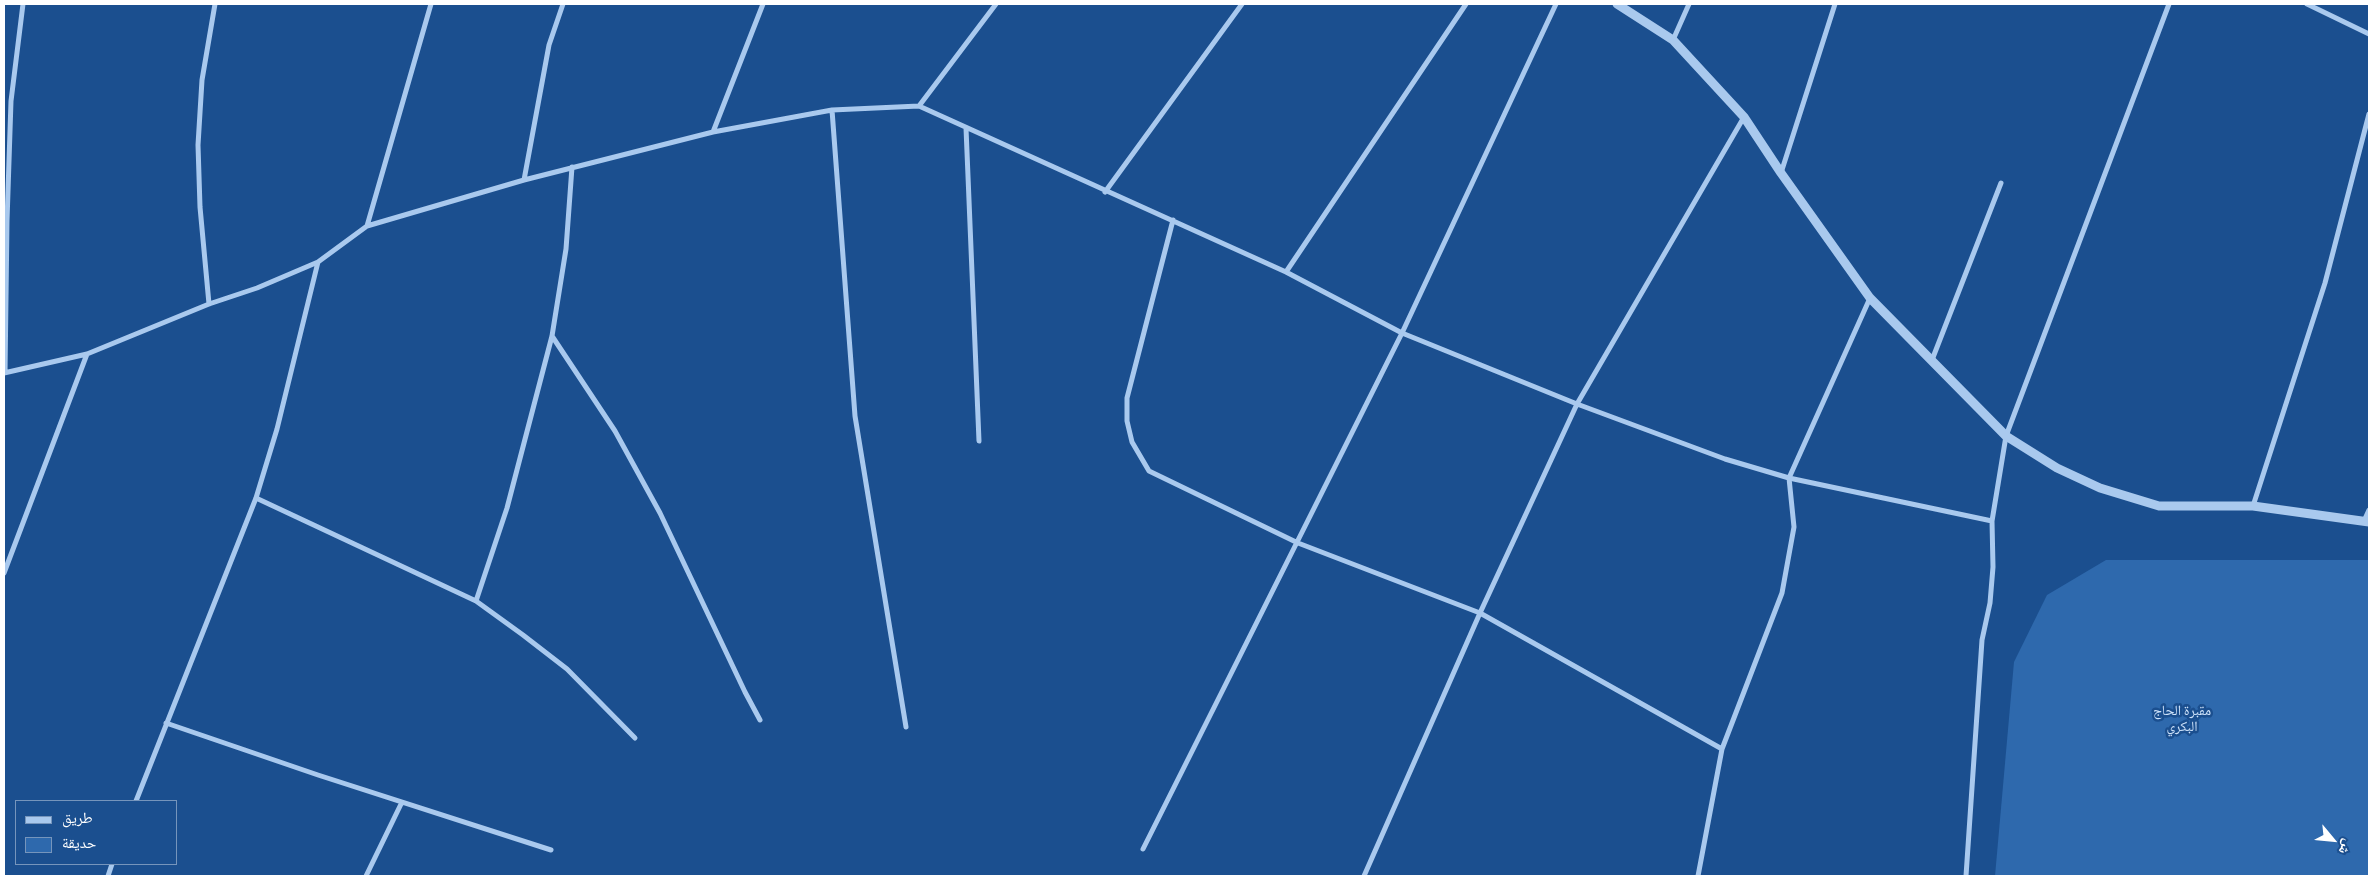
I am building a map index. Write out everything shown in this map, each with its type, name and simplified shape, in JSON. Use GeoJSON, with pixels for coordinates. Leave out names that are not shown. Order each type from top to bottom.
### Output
{"type":"FeatureCollection","features":[{"type":"Feature","properties":{"kind":"street"},"geometry":{"type":"LineString","coordinates":[[23,4],[11,101],[4,373],[87,354],[209,304],[257,288],[318,262],[367,226],[524,180],[713,132],[832,110],[919,106],[1105,192],[1286,272],[1402,333],[1577,404],[1724,459],[1789,478],[1992,521]]}},
{"type":"Feature","properties":{"kind":"street"},"geometry":{"type":"LineString","coordinates":[[209,304],[200,207],[198,145],[202,80],[215,4]]}},
{"type":"Feature","properties":{"kind":"street"},"geometry":{"type":"LineString","coordinates":[[367,226],[431,4]]}},
{"type":"Feature","properties":{"kind":"street"},"geometry":{"type":"LineString","coordinates":[[524,180],[549,45],[563,4]]}},
{"type":"Feature","properties":{"kind":"street"},"geometry":{"type":"LineString","coordinates":[[713,132],[763,4]]}},
{"type":"Feature","properties":{"kind":"street"},"geometry":{"type":"LineString","coordinates":[[919,106],[996,4]]}},
{"type":"Feature","properties":{"kind":"street"},"geometry":{"type":"LineString","coordinates":[[1105,192],[1242,4]]}},
{"type":"Feature","properties":{"kind":"street"},"geometry":{"type":"LineString","coordinates":[[1286,272],[1466,4]]}},
{"type":"Feature","properties":{"kind":"street"},"geometry":{"type":"LineString","coordinates":[[1143,849],[1298,544],[1402,333],[1556,4]]}},
{"type":"Feature","properties":{"kind":"street"},"geometry":{"type":"LineString","coordinates":[[1617,4],[1673,40],[1744,117],[1781,173],[1870,298],[2006,436],[2057,468],[2100,488],[2159,506],[2253,506],[2367,522],[2369,510]]}},
{"type":"Feature","properties":{"kind":"street"},"geometry":{"type":"LineString","coordinates":[[1673,40],[1688,4]]}},
{"type":"Feature","properties":{"kind":"street"},"geometry":{"type":"LineString","coordinates":[[1781,173],[1835,4]]}},
{"type":"Feature","properties":{"kind":"street"},"geometry":{"type":"LineString","coordinates":[[1966,876],[1982,640],[1990,603],[1993,567],[1992,521],[2006,436],[2169,4]]}},
{"type":"Feature","properties":{"kind":"street"},"geometry":{"type":"LineString","coordinates":[[2307,4],[2369,34]]}},
{"type":"Feature","properties":{"kind":"street"},"geometry":{"type":"LineString","coordinates":[[832,110],[855,416],[906,727]]}},
{"type":"Feature","properties":{"kind":"street"},"geometry":{"type":"LineString","coordinates":[[2253,506],[2325,283],[2369,114]]}},
{"type":"Feature","properties":{"kind":"street"},"geometry":{"type":"LineString","coordinates":[[1364,876],[1480,614],[1577,404],[1744,117]]}},
{"type":"Feature","properties":{"kind":"street"},"geometry":{"type":"LineString","coordinates":[[966,128],[979,441]]}},
{"type":"Feature","properties":{"kind":"street"},"geometry":{"type":"LineString","coordinates":[[476,602],[507,508],[552,336],[566,249],[572,167]]}},
{"type":"Feature","properties":{"kind":"street"},"geometry":{"type":"LineString","coordinates":[[1932,360],[2001,183]]}},
{"type":"Feature","properties":{"kind":"street"},"geometry":{"type":"LineString","coordinates":[[1172,220],[1127,398],[1128,422],[1132,442],[1149,471],[1298,544],[1480,614],[1722,748]]}},
{"type":"Feature","properties":{"kind":"street"},"geometry":{"type":"LineString","coordinates":[[136,800],[256,498],[277,429],[318,262]]}},
{"type":"Feature","properties":{"kind":"street"},"geometry":{"type":"LineString","coordinates":[[1698,876],[1722,748],[1782,592],[1794,527],[1789,478],[1870,298]]}},
{"type":"Feature","properties":{"kind":"street"},"geometry":{"type":"LineString","coordinates":[[552,336],[615,432],[660,513],[760,720]]}},
{"type":"Feature","properties":{"kind":"street"},"geometry":{"type":"LineString","coordinates":[[4,573],[87,354]]}},
{"type":"Feature","properties":{"kind":"street"},"geometry":{"type":"LineString","coordinates":[[256,498],[476,602],[524,634],[567,669],[635,738]]}},
{"type":"Feature","properties":{"kind":"street"},"geometry":{"type":"LineString","coordinates":[[166,723],[551,850]]}},
{"type":"Feature","properties":{"kind":"street"},"geometry":{"type":"LineString","coordinates":[[366,876],[402,802]]}},
{"type":"Feature","properties":{"kind":"green space","name":"مقبرة الحاج البكري"},"geometry":{"type":"Polygon","coordinates":[[[2106,560],[2369,560],[2369,876],[1995,876],[2014,662],[2047,595],[2106,560]]]}}]}
